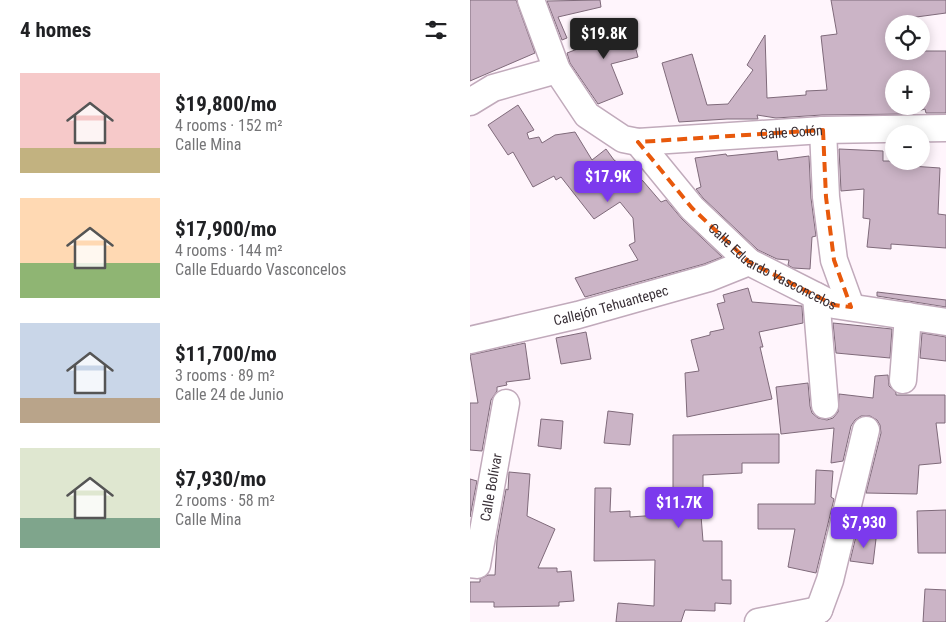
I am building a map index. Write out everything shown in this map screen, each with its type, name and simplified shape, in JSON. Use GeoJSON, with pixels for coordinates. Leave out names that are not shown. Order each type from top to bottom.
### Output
{"type":"FeatureCollection","features":[{"type":"Feature","properties":{"kind":"street"},"geometry":{"type":"LineString","coordinates":[[531,0],[557,70],[587,115],[623,139],[638,142]]}},
{"type":"Feature","properties":{"kind":"street"},"geometry":{"type":"LineString","coordinates":[[470,102],[493,88],[557,70]]}},
{"type":"Feature","properties":{"kind":"street","name":"Calle Colón"},"geometry":{"type":"LineString","coordinates":[[638,142],[823,130],[946,128]]}},
{"type":"Feature","properties":{"kind":"street"},"geometry":{"type":"LineString","coordinates":[[823,130],[826,197],[834,260],[850,307]]}},
{"type":"Feature","properties":{"kind":"street","name":"Calle Eduardo Vasconcelos"},"geometry":{"type":"LineString","coordinates":[[638,142],[692,208],[749,262],[834,305],[946,322]]}},
{"type":"Feature","properties":{"kind":"street","name":"Callejón Tehuantepec"},"geometry":{"type":"LineString","coordinates":[[470,340],[578,315],[709,278],[749,262]]}},
{"type":"Feature","properties":{"kind":"street"},"geometry":{"type":"LineString","coordinates":[[816,296],[825,405]]}},
{"type":"Feature","properties":{"kind":"street"},"geometry":{"type":"LineString","coordinates":[[903,380],[908,316]]}},
{"type":"Feature","properties":{"kind":"street","name":"Calle Bolívar"},"geometry":{"type":"LineString","coordinates":[[470,564],[477,565],[506,403]]}},
{"type":"Feature","properties":{"kind":"street"},"geometry":{"type":"LineString","coordinates":[[758,622],[826,616],[830,580],[866,430]]}},
{"type":"Feature","properties":{"kind":"highlighted area"},"geometry":{"type":"Polygon","coordinates":[[[823,130],[826,197],[834,260],[851,307],[834,305],[749,262],[692,208],[638,142],[823,130]]]}},
{"type":"Feature","properties":{"kind":"building"},"geometry":{"type":"Polygon","coordinates":[[[470,0],[516,0],[535,53],[470,81],[470,0]]]}},
{"type":"Feature","properties":{"kind":"building"},"geometry":{"type":"Polygon","coordinates":[[[600,0],[601,7],[558,17],[567,38],[562,40],[547,1],[600,0]]]}},
{"type":"Feature","properties":{"kind":"building"},"geometry":{"type":"Polygon","coordinates":[[[831,0],[946,0],[946,13],[930,15],[885,15],[885,60],[930,60],[930,51],[946,51],[946,113],[930,113],[930,70],[885,70],[885,114],[776,118],[757,115],[758,119],[679,122],[662,63],[692,54],[707,105],[728,104],[753,70],[747,65],[765,35],[767,98],[806,95],[806,91],[827,90],[821,36],[837,34],[831,0]]]}},
{"type":"Feature","properties":{"kind":"building"},"geometry":{"type":"Polygon","coordinates":[[[628,20],[638,57],[611,64],[623,94],[598,104],[570,63],[567,53],[601,40],[597,28],[628,20]]]}},
{"type":"Feature","properties":{"kind":"building"},"geometry":{"type":"Polygon","coordinates":[[[518,105],[534,130],[527,133],[529,139],[539,137],[542,143],[555,135],[575,132],[592,160],[606,149],[614,160],[643,181],[661,202],[666,200],[682,219],[722,257],[704,264],[585,297],[575,278],[638,260],[629,245],[635,242],[633,218],[620,202],[594,219],[561,177],[556,180],[554,176],[533,187],[513,152],[508,155],[488,125],[518,105]]]}},
{"type":"Feature","properties":{"kind":"building"},"geometry":{"type":"Polygon","coordinates":[[[839,149],[883,151],[885,170],[930,170],[930,167],[940,168],[938,214],[946,215],[946,248],[891,244],[891,249],[867,247],[870,219],[863,218],[864,189],[841,191],[839,149]]]}},
{"type":"Feature","properties":{"kind":"building"},"geometry":{"type":"Polygon","coordinates":[[[777,151],[778,160],[809,156],[811,198],[816,236],[812,237],[810,269],[793,268],[788,265],[789,260],[777,259],[758,250],[703,198],[696,189],[701,187],[695,158],[777,151]]]}},
{"type":"Feature","properties":{"kind":"building"},"geometry":{"type":"Polygon","coordinates":[[[748,288],[752,302],[802,306],[803,323],[759,332],[763,347],[760,347],[772,399],[687,417],[685,373],[699,371],[691,340],[710,335],[710,332],[724,329],[717,304],[725,302],[723,295],[748,288]]]}},
{"type":"Feature","properties":{"kind":"building"},"geometry":{"type":"Polygon","coordinates":[[[877,292],[946,300],[946,307],[877,296],[877,292]]]}},
{"type":"Feature","properties":{"kind":"building"},"geometry":{"type":"Polygon","coordinates":[[[833,323],[892,329],[890,358],[836,353],[833,323]]]}},
{"type":"Feature","properties":{"kind":"building"},"geometry":{"type":"Polygon","coordinates":[[[586,332],[591,359],[561,364],[556,338],[586,332]]]}},
{"type":"Feature","properties":{"kind":"building"},"geometry":{"type":"Polygon","coordinates":[[[922,333],[946,337],[946,361],[920,358],[922,333]]]}},
{"type":"Feature","properties":{"kind":"building"},"geometry":{"type":"Polygon","coordinates":[[[525,343],[530,379],[506,382],[507,385],[497,387],[497,391],[491,400],[482,451],[470,450],[470,403],[478,403],[470,355],[525,343]]]}},
{"type":"Feature","properties":{"kind":"building"},"geometry":{"type":"Polygon","coordinates":[[[888,375],[889,386],[896,395],[945,395],[945,423],[936,423],[941,463],[919,465],[917,494],[866,493],[881,433],[877,420],[870,416],[861,416],[851,426],[843,461],[831,463],[834,428],[781,434],[776,387],[808,383],[812,413],[818,418],[827,420],[833,418],[838,412],[839,394],[873,398],[875,376],[888,375]]]}},
{"type":"Feature","properties":{"kind":"building"},"geometry":{"type":"Polygon","coordinates":[[[608,411],[633,414],[630,445],[604,443],[608,411]]]}},
{"type":"Feature","properties":{"kind":"building"},"geometry":{"type":"Polygon","coordinates":[[[541,419],[563,421],[561,449],[538,446],[541,419]]]}},
{"type":"Feature","properties":{"kind":"building"},"geometry":{"type":"Polygon","coordinates":[[[779,434],[779,463],[742,463],[742,473],[703,475],[703,490],[699,490],[703,541],[722,541],[722,580],[731,580],[731,604],[715,603],[715,611],[685,610],[681,622],[616,622],[618,603],[654,606],[655,560],[594,561],[595,488],[611,488],[610,512],[630,511],[630,517],[673,514],[673,435],[779,434]]]}},
{"type":"Feature","properties":{"kind":"building"},"geometry":{"type":"Polygon","coordinates":[[[816,470],[833,471],[831,497],[834,499],[816,573],[788,567],[795,529],[758,529],[758,504],[815,504],[816,470]]]}},
{"type":"Feature","properties":{"kind":"building"},"geometry":{"type":"Polygon","coordinates":[[[509,472],[530,474],[527,516],[555,529],[538,568],[557,568],[557,572],[571,571],[574,601],[559,602],[559,606],[494,607],[494,602],[470,602],[470,582],[480,582],[480,579],[488,575],[495,575],[497,540],[506,489],[508,490],[509,472]]]}},
{"type":"Feature","properties":{"kind":"building"},"geometry":{"type":"Polygon","coordinates":[[[470,479],[477,481],[470,517],[470,479]]]}},
{"type":"Feature","properties":{"kind":"building"},"geometry":{"type":"Polygon","coordinates":[[[946,510],[946,553],[918,553],[917,511],[946,510]]]}},
{"type":"Feature","properties":{"kind":"building"},"geometry":{"type":"Polygon","coordinates":[[[857,532],[871,534],[876,539],[873,564],[850,561],[857,532]]]}},
{"type":"Feature","properties":{"kind":"building"},"geometry":{"type":"Polygon","coordinates":[[[925,589],[946,590],[946,622],[923,622],[925,589]]]}}]}
